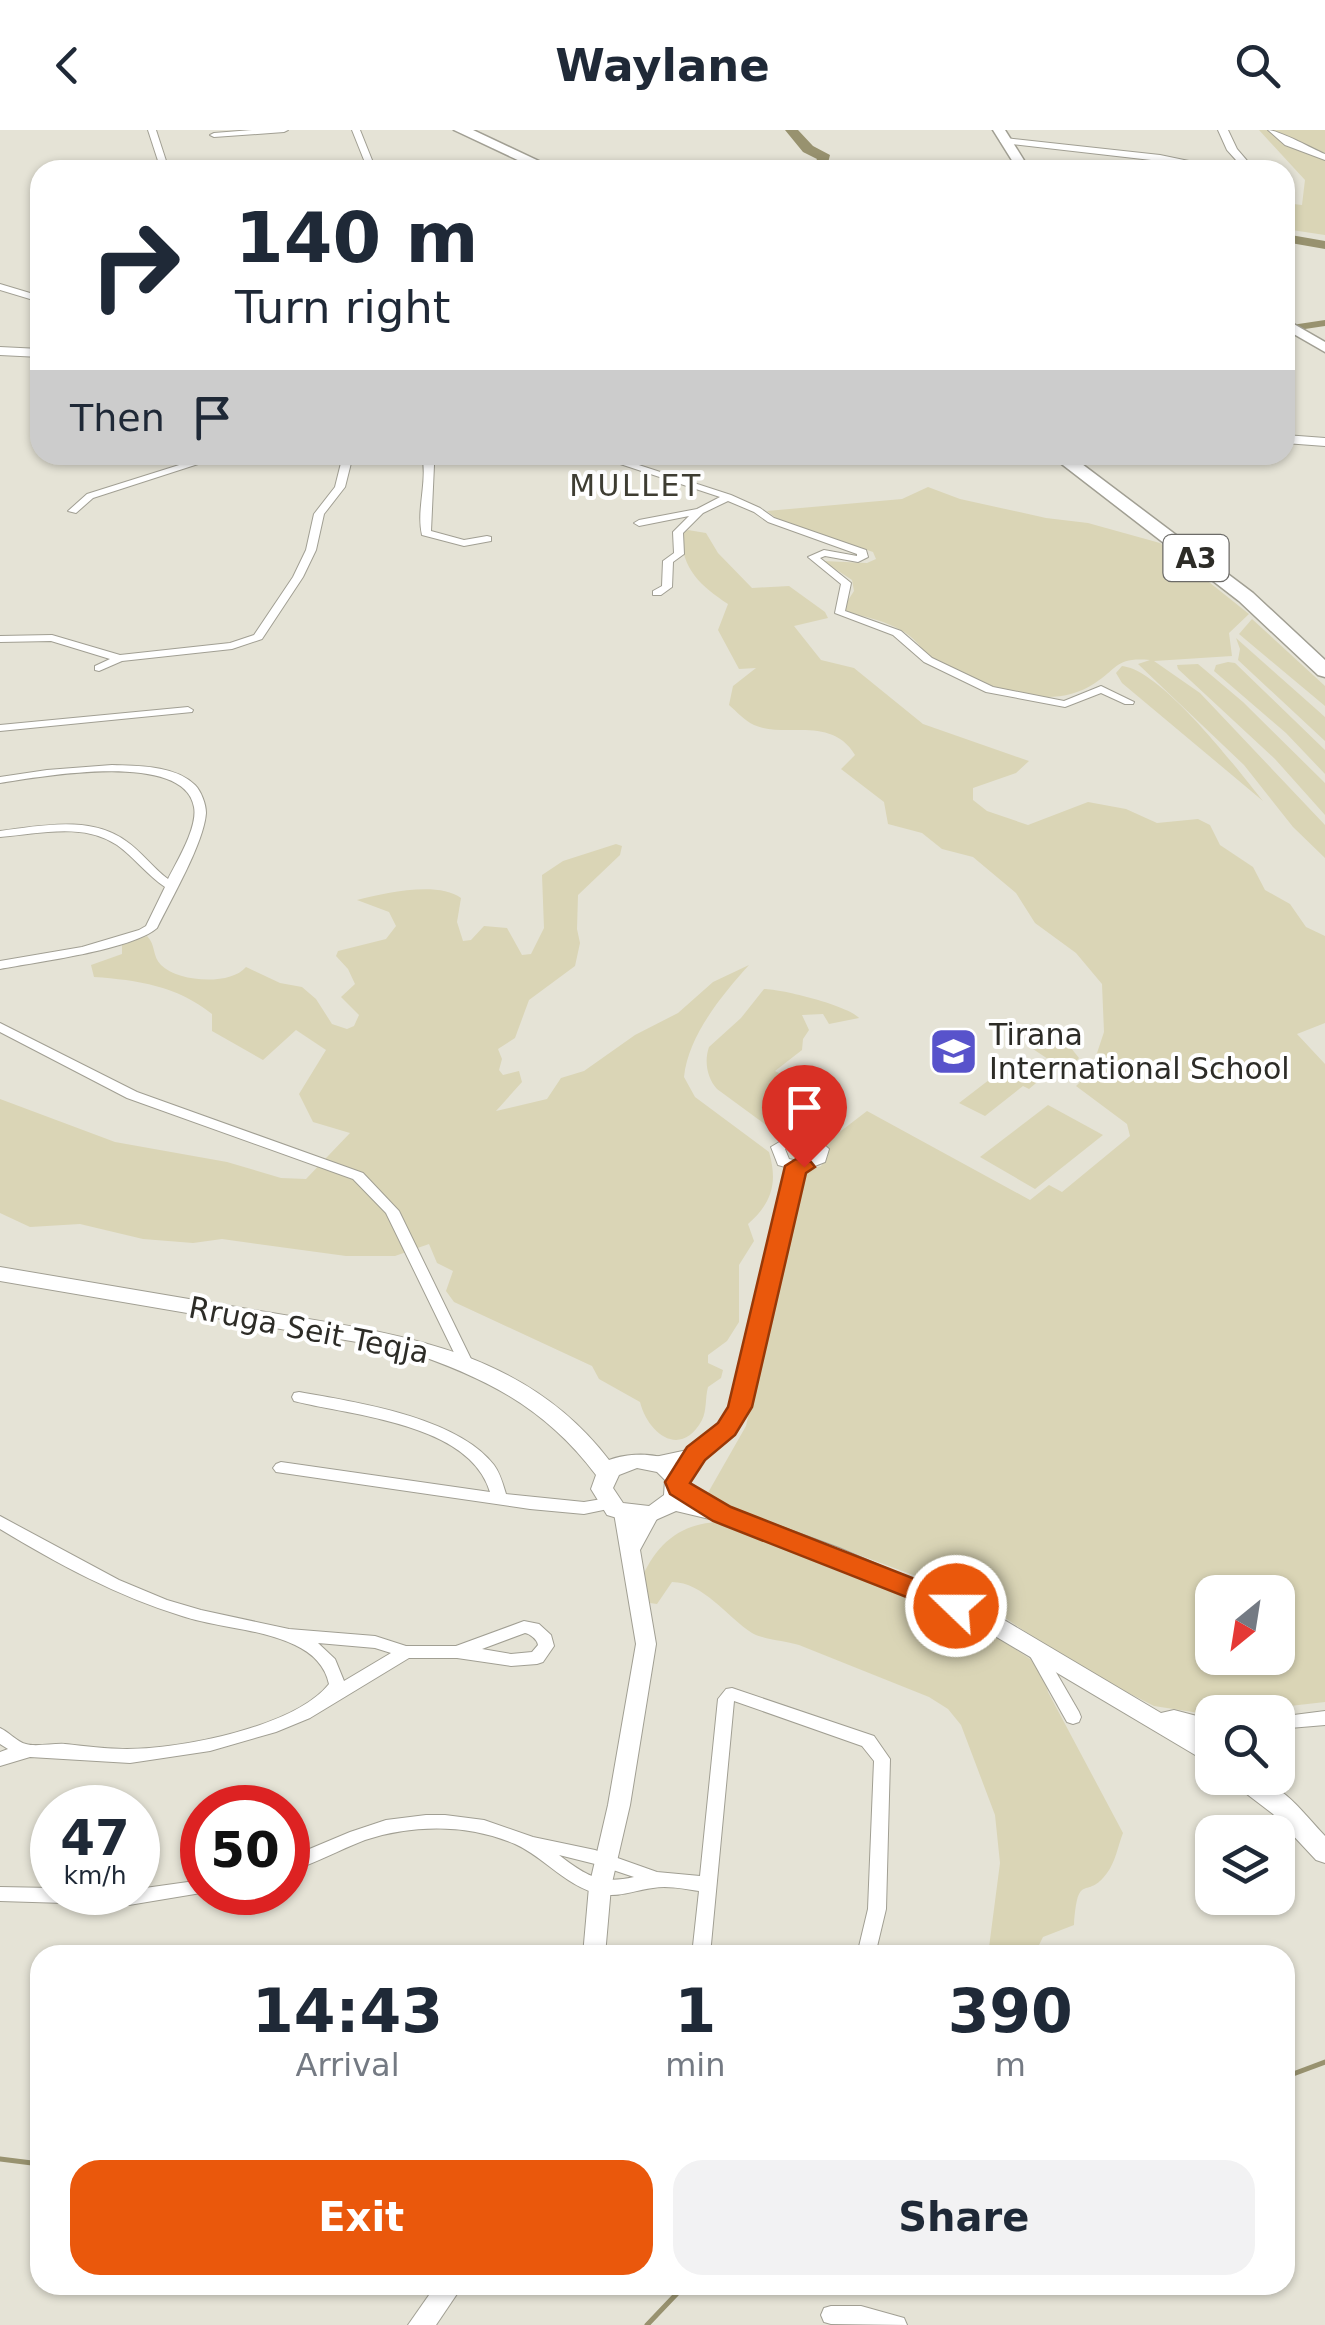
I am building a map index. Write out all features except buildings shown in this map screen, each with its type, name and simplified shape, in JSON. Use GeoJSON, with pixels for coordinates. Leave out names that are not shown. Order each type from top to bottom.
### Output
{"type":"FeatureCollection","features":[{"type":"Feature","properties":{"kind":"highway"},"geometry":{"type":"LineString","coordinates":[[460,130],[528,160]]}},
{"type":"Feature","properties":{"kind":"highway"},"geometry":{"type":"LineString","coordinates":[[480,130],[546,160]]}},
{"type":"Feature","properties":{"kind":"highway","name":"A3"},"geometry":{"type":"LineString","coordinates":[[1072,465],[1246,598],[1325,671]]}},
{"type":"Feature","properties":{"kind":"highway","name":"A3"},"geometry":{"type":"LineString","coordinates":[[1092,465],[1170,523],[1325,650]]}},
{"type":"Feature","properties":{"kind":"main road"},"geometry":{"type":"LineString","coordinates":[[1002,136],[1018,160]]}},
{"type":"Feature","properties":{"kind":"main road"},"geometry":{"type":"LineString","coordinates":[[1295,330],[1325,348]]}},
{"type":"Feature","properties":{"kind":"main road"},"geometry":{"type":"LineString","coordinates":[[0,351],[30,353]]}},
{"type":"Feature","properties":{"kind":"main road"},"geometry":{"type":"LineString","coordinates":[[1295,440],[1325,442]]}},
{"type":"Feature","properties":{"kind":"main road","name":"Rruga Seit Teqja"},"geometry":{"type":"LineString","coordinates":[[0,1274],[406,1343],[466,1363],[518,1387],[615,1468]]}},
{"type":"Feature","properties":{"kind":"main road"},"geometry":{"type":"LineString","coordinates":[[676,1490],[649,1516],[616,1508],[602,1489],[615,1468],[655,1462],[670,1470],[676,1490],[722,1514],[956,1606],[1158,1723],[1174,1720],[1195,1734]]}},
{"type":"Feature","properties":{"kind":"main road"},"geometry":{"type":"LineString","coordinates":[[1266,1795],[1325,1853]]}},
{"type":"Feature","properties":{"kind":"street"},"geometry":{"type":"LineString","coordinates":[[152,130],[162,160]]}},
{"type":"Feature","properties":{"kind":"street"},"geometry":{"type":"LineString","coordinates":[[214,135],[284,130]]}},
{"type":"Feature","properties":{"kind":"street"},"geometry":{"type":"LineString","coordinates":[[356,130],[368,160]]}},
{"type":"Feature","properties":{"kind":"street"},"geometry":{"type":"LineString","coordinates":[[1224,130],[1241,160]]}},
{"type":"Feature","properties":{"kind":"street"},"geometry":{"type":"LineString","coordinates":[[1273,130],[1289,142],[1325,156]]}},
{"type":"Feature","properties":{"kind":"street"},"geometry":{"type":"LineString","coordinates":[[1002,136],[1167,160]]}},
{"type":"Feature","properties":{"kind":"street"},"geometry":{"type":"LineString","coordinates":[[0,287],[30,296]]}},
{"type":"Feature","properties":{"kind":"street"},"geometry":{"type":"LineString","coordinates":[[74,511],[90,496],[189,465]]}},
{"type":"Feature","properties":{"kind":"street"},"geometry":{"type":"LineString","coordinates":[[99,668],[120,658],[232,646],[258,636],[298,577],[311,550],[319,514],[340,487],[346,465]]}},
{"type":"Feature","properties":{"kind":"street"},"geometry":{"type":"LineString","coordinates":[[429,465],[432,478],[425,509],[426,532],[464,544],[487,539]]}},
{"type":"Feature","properties":{"kind":"street"},"geometry":{"type":"LineString","coordinates":[[629,465],[728,497],[780,524],[862,552],[863,557],[858,560],[824,553],[814,556],[846,583],[840,614],[897,633],[936,664],[990,690],[1065,704],[1101,689],[1129,702]]}},
{"type":"Feature","properties":{"kind":"street"},"geometry":{"type":"LineString","coordinates":[[639,523],[700,511],[728,497]]}},
{"type":"Feature","properties":{"kind":"street"},"geometry":{"type":"LineString","coordinates":[[658,593],[667,587],[668,561],[678,554],[678,532],[700,511]]}},
{"type":"Feature","properties":{"kind":"street"},"geometry":{"type":"LineString","coordinates":[[0,639],[52,638],[120,658]]}},
{"type":"Feature","properties":{"kind":"street"},"geometry":{"type":"LineString","coordinates":[[0,728],[188,710]]}},
{"type":"Feature","properties":{"kind":"street"},"geometry":{"type":"LineString","coordinates":[[0,780],[139,768],[167,773],[193,790],[200,804],[199,819],[150,928],[84,950],[0,966]]}},
{"type":"Feature","properties":{"kind":"street"},"geometry":{"type":"LineString","coordinates":[[0,834],[91,830],[114,838],[171,886]]}},
{"type":"Feature","properties":{"kind":"street"},"geometry":{"type":"LineString","coordinates":[[0,1027],[132,1095],[358,1176],[392,1211],[466,1363]]}},
{"type":"Feature","properties":{"kind":"street"},"geometry":{"type":"LineString","coordinates":[[676,1490],[696,1454],[727,1429],[740,1407],[796,1166]]}},
{"type":"Feature","properties":{"kind":"street"},"geometry":{"type":"LineString","coordinates":[[299,1396],[410,1423],[456,1443],[490,1470],[499,1498]]}},
{"type":"Feature","properties":{"kind":"street"},"geometry":{"type":"LineString","coordinates":[[655,1462],[696,1454]]}},
{"type":"Feature","properties":{"kind":"street"},"geometry":{"type":"LineString","coordinates":[[281,1468],[499,1498],[616,1508],[631,1550],[646,1644],[619,1805],[600,1887],[595,1945]]}},
{"type":"Feature","properties":{"kind":"street"},"geometry":{"type":"LineString","coordinates":[[631,1550],[649,1516]]}},
{"type":"Feature","properties":{"kind":"street"},"geometry":{"type":"LineString","coordinates":[[0,1522],[74,1567],[145,1599],[302,1641],[332,1664],[338,1685],[330,1698]]}},
{"type":"Feature","properties":{"kind":"street"},"geometry":{"type":"LineString","coordinates":[[282,1633],[375,1642],[406,1652],[457,1652]]}},
{"type":"Feature","properties":{"kind":"street"},"geometry":{"type":"LineString","coordinates":[[1032,1647],[1073,1717],[1070,1692],[1059,1664]]}},
{"type":"Feature","properties":{"kind":"street"},"geometry":{"type":"LineString","coordinates":[[0,1759],[22,1750],[86,1756],[152,1755],[181,1750],[266,1727],[330,1698],[406,1652]]}},
{"type":"Feature","properties":{"kind":"street"},"geometry":{"type":"LineString","coordinates":[[1070,1692],[1093,1684]]}},
{"type":"Feature","properties":{"kind":"street"},"geometry":{"type":"LineString","coordinates":[[702,1945],[726,1699],[732,1694],[868,1741],[882,1759],[877,1909],[868,1945]]}},
{"type":"Feature","properties":{"kind":"street"},"geometry":{"type":"LineString","coordinates":[[1295,1722],[1325,1718]]}},
{"type":"Feature","properties":{"kind":"street"},"geometry":{"type":"LineString","coordinates":[[0,1735],[22,1750]]}},
{"type":"Feature","properties":{"kind":"street"},"geometry":{"type":"LineString","coordinates":[[310,1856],[365,1834],[420,1822],[480,1824],[531,1844],[556,1845],[605,1863],[636,1867],[655,1880]]}},
{"type":"Feature","properties":{"kind":"street"},"geometry":{"type":"LineString","coordinates":[[531,1844],[548,1860],[600,1887],[630,1887],[655,1880],[707,1884]]}},
{"type":"Feature","properties":{"kind":"street"},"geometry":{"type":"LineString","coordinates":[[0,1894],[128,1898],[180,1890]]}},
{"type":"Feature","properties":{"kind":"street"},"geometry":{"type":"LineString","coordinates":[[420,2325],[443,2295]]}},
{"type":"Feature","properties":{"kind":"street"},"geometry":{"type":"LineString","coordinates":[[831,2315],[861,2315],[897,2325]]}},
{"type":"Feature","properties":{"kind":"shaded area"},"geometry":{"type":"Polygon","coordinates":[[[1259,130],[1325,130],[1325,235],[1295,230],[1295,204],[1302,205],[1305,180],[1295,169],[1295,160],[1287,160],[1259,130]]]}},
{"type":"Feature","properties":{"kind":"shaded area"},"geometry":{"type":"Polygon","coordinates":[[[928,487],[960,499],[1088,523],[1160,543],[1249,614],[1229,633],[1232,656],[1154,661],[1200,693],[1325,825],[1325,858],[1293,827],[1244,765],[1138,664],[1150,660],[1124,662],[1075,693],[1053,697],[1031,696],[987,684],[925,655],[900,630],[841,611],[854,591],[852,580],[823,561],[867,563],[876,559],[873,552],[777,519],[767,511],[902,499],[928,487]]]}},
{"type":"Feature","properties":{"kind":"shaded area"},"geometry":{"type":"Polygon","coordinates":[[[688,530],[706,533],[718,553],[752,588],[789,586],[825,612],[828,618],[794,626],[821,660],[854,668],[923,724],[1029,761],[1016,773],[973,788],[973,800],[987,811],[1028,825],[1088,802],[1126,809],[1157,823],[1198,819],[1210,825],[1220,845],[1253,867],[1265,890],[1290,904],[1306,927],[1325,936],[1325,1023],[1297,1034],[1325,1064],[1325,1702],[1295,1705],[1295,1695],[1195,1695],[1195,1712],[1154,1706],[1072,1664],[978,1599],[705,1498],[746,1426],[805,1172],[821,1166],[828,1156],[824,1144],[867,1111],[1030,1200],[1049,1185],[1062,1192],[1130,1136],[1127,1124],[1076,1086],[1091,1071],[1104,1032],[1102,984],[1076,953],[1035,923],[1016,893],[973,857],[942,849],[922,833],[888,824],[884,802],[841,769],[855,755],[845,743],[821,732],[766,729],[754,725],[729,705],[733,686],[756,668],[739,669],[718,630],[728,604],[695,576],[682,547],[681,534],[688,530]]]}},
{"type":"Feature","properties":{"kind":"shaded area"},"geometry":{"type":"Polygon","coordinates":[[[1252,619],[1325,686],[1325,706],[1239,634],[1252,619]]]}},
{"type":"Feature","properties":{"kind":"shaded area"},"geometry":{"type":"Polygon","coordinates":[[[1236,638],[1325,717],[1325,741],[1238,660],[1236,638]]]}},
{"type":"Feature","properties":{"kind":"shaded area"},"geometry":{"type":"Polygon","coordinates":[[[1235,663],[1325,750],[1325,774],[1286,733],[1214,671],[1216,665],[1235,663]]]}},
{"type":"Feature","properties":{"kind":"shaded area"},"geometry":{"type":"Polygon","coordinates":[[[1198,664],[1243,702],[1325,783],[1325,815],[1275,759],[1177,665],[1198,664]]]}},
{"type":"Feature","properties":{"kind":"shaded area"},"geometry":{"type":"Polygon","coordinates":[[[1122,666],[1157,684],[1177,702],[1263,801],[1122,683],[1116,673],[1122,666]]]}},
{"type":"Feature","properties":{"kind":"shaded area"},"geometry":{"type":"Polygon","coordinates":[[[616,844],[622,846],[620,855],[578,895],[580,943],[575,966],[529,1000],[515,1038],[498,1049],[502,1059],[499,1070],[503,1075],[519,1071],[522,1082],[496,1111],[547,1099],[561,1078],[584,1071],[635,1035],[678,1013],[713,982],[749,965],[699,1031],[684,1077],[695,1097],[769,1152],[773,1183],[768,1200],[748,1224],[754,1241],[739,1265],[739,1322],[727,1341],[708,1355],[708,1363],[723,1370],[721,1378],[708,1387],[702,1420],[685,1438],[666,1438],[658,1432],[640,1402],[599,1379],[592,1366],[454,1302],[446,1291],[453,1271],[437,1263],[429,1244],[395,1256],[346,1256],[222,1239],[193,1243],[143,1239],[80,1224],[30,1227],[0,1213],[0,1099],[115,1142],[227,1162],[281,1178],[306,1179],[350,1133],[313,1122],[299,1094],[326,1050],[296,1030],[263,1060],[212,1031],[212,1014],[185,997],[141,983],[94,977],[91,965],[122,954],[122,945],[147,936],[161,965],[191,978],[228,977],[246,967],[280,983],[302,987],[316,999],[332,1024],[347,1029],[354,1026],[359,1015],[341,997],[355,984],[336,956],[338,951],[386,939],[396,926],[389,912],[357,900],[410,890],[451,893],[461,898],[457,922],[463,941],[471,940],[484,926],[507,928],[522,955],[531,954],[544,928],[542,875],[563,861],[616,844]]]}},
{"type":"Feature","properties":{"kind":"shaded area"},"geometry":{"type":"Polygon","coordinates":[[[764,989],[814,999],[859,1018],[829,1024],[823,1014],[802,1015],[809,1030],[802,1050],[775,1071],[824,1096],[781,1136],[717,1089],[707,1064],[709,1047],[741,1018],[764,989]]]}},
{"type":"Feature","properties":{"kind":"shaded area"},"geometry":{"type":"Polygon","coordinates":[[[1055,1028],[1079,1058],[1066,1071],[1033,1049],[1038,1045],[1034,1043],[1055,1028]]]}},
{"type":"Feature","properties":{"kind":"shaded area"},"geometry":{"type":"Polygon","coordinates":[[[1020,1062],[1039,1067],[1042,1078],[1029,1089],[1023,1086],[985,1116],[959,1103],[998,1073],[1004,1075],[1020,1062]]]}},
{"type":"Feature","properties":{"kind":"shaded area"},"geometry":{"type":"Polygon","coordinates":[[[1048,1105],[1103,1135],[1035,1189],[980,1157],[1048,1105]]]}},
{"type":"Feature","properties":{"kind":"shaded area"},"geometry":{"type":"Polygon","coordinates":[[[718,1522],[847,1575],[964,1616],[1041,1666],[1048,1692],[1123,1833],[1107,1873],[1078,1897],[1074,1925],[1043,1937],[1039,1945],[989,1945],[1000,1863],[995,1815],[961,1725],[948,1709],[929,1697],[799,1645],[756,1635],[704,1594],[683,1584],[672,1582],[657,1604],[650,1603],[642,1577],[655,1554],[681,1531],[718,1522]]]}},
{"type":"Feature","properties":{"kind":"waterway"},"geometry":{"type":"LineString","coordinates":[[791,130],[823,160]]}},
{"type":"Feature","properties":{"kind":"waterway"},"geometry":{"type":"LineString","coordinates":[[1295,240],[1325,245]]}},
{"type":"Feature","properties":{"kind":"waterway"},"geometry":{"type":"LineString","coordinates":[[1295,328],[1325,323]]}},
{"type":"Feature","properties":{"kind":"waterway"},"geometry":{"type":"LineString","coordinates":[[1295,2073],[1325,2062]]}},
{"type":"Feature","properties":{"kind":"waterway"},"geometry":{"type":"LineString","coordinates":[[0,2159],[30,2163]]}},
{"type":"Feature","properties":{"kind":"waterway"},"geometry":{"type":"LineString","coordinates":[[647,2325],[676,2295]]}},
{"type":"Feature","properties":{"kind":"place","name":"Tirana International School"},"geometry":{"type":"Point","coordinates":[954,1051]}},
{"type":"Feature","properties":{"kind":"district","name":"MULLET"},"geometry":{"type":"Point","coordinates":[636,485]}},
{"type":"Feature","properties":{"kind":"route"},"geometry":{"type":"LineString","coordinates":[[804,1167],[796,1166],[740,1407],[727,1429],[696,1454],[678,1482],[679,1488],[722,1514],[956,1606]]}}]}
